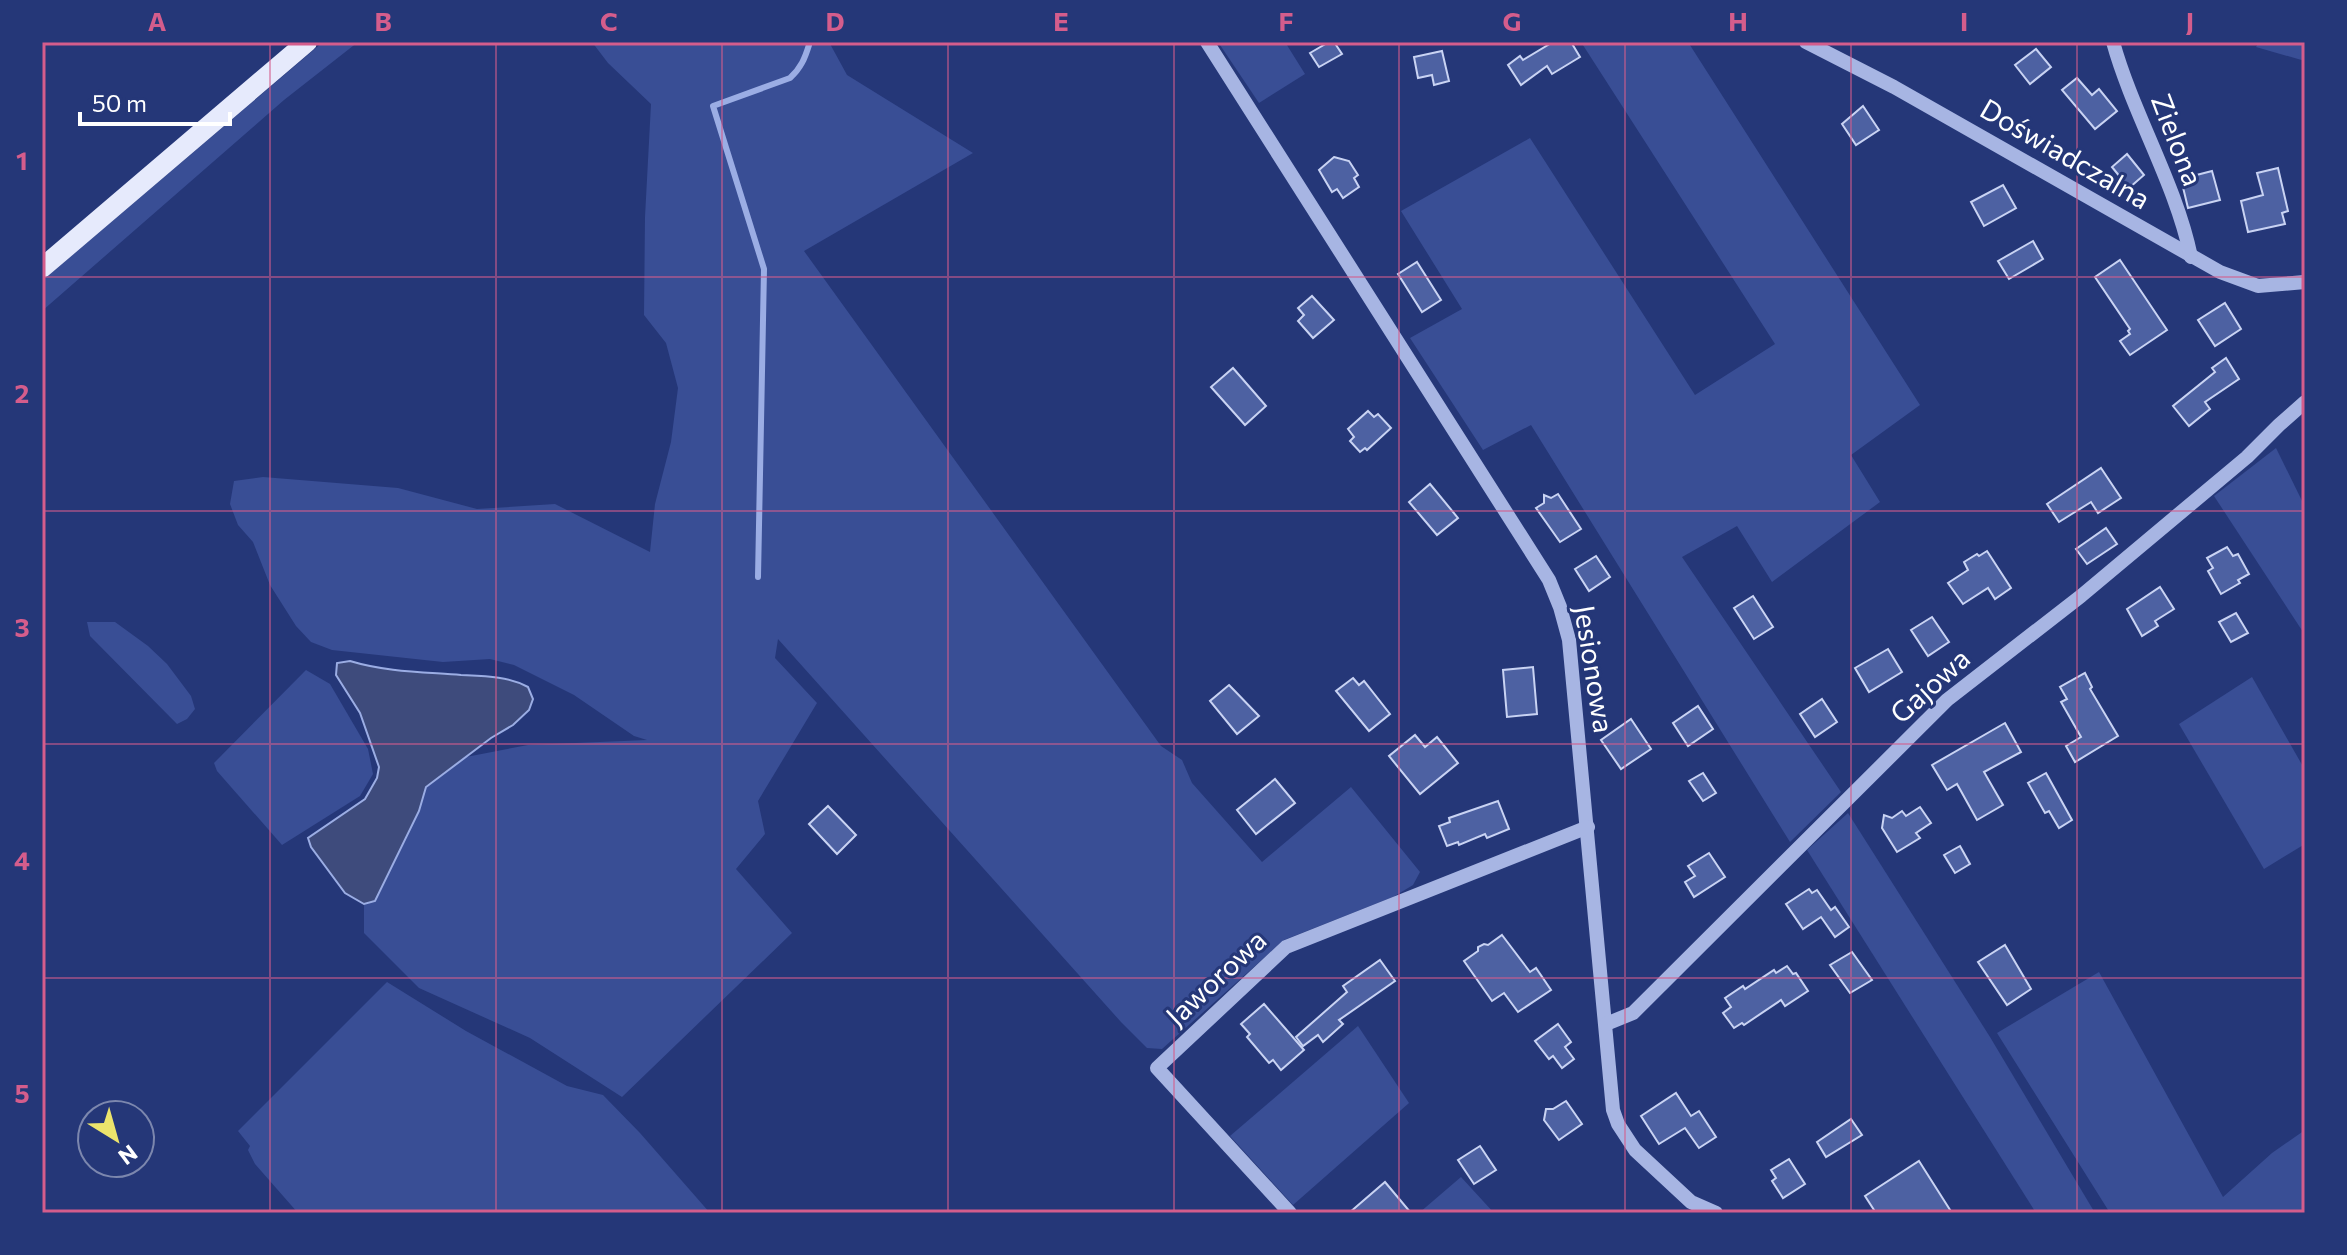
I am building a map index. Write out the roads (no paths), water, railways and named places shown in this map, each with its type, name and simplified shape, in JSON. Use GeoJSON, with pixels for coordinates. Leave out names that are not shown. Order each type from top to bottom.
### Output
{"type":"FeatureCollection","features":[{"type":"Feature","properties":{"kind":"main road"},"geometry":{"type":"LineString","coordinates":[[42,268],[307,42]]}},
{"type":"Feature","properties":{"kind":"street","name":"Jesionowa"},"geometry":{"type":"LineString","coordinates":[[1207,42],[1549,580],[1569,640],[1613,1110],[1624,1135],[1635,1150],[1691,1202],[1716,1213]]}},
{"type":"Feature","properties":{"kind":"street","name":"Doświadczalna"},"geometry":{"type":"LineString","coordinates":[[1806,42],[1894,87],[2220,272],[2258,286],[2305,282]]}},
{"type":"Feature","properties":{"kind":"street","name":"Zielona"},"geometry":{"type":"LineString","coordinates":[[2113,42],[2186,233],[2191,257]]}},
{"type":"Feature","properties":{"kind":"street","name":"Gajowa"},"geometry":{"type":"LineString","coordinates":[[1606,1024],[1633,1013],[1947,700],[2081,596],[2247,457],[2305,402]]}},
{"type":"Feature","properties":{"kind":"street","name":"Jaworowa"},"geometry":{"type":"LineString","coordinates":[[1290,1213],[1157,1068],[1286,947],[1588,827]]}},
{"type":"Feature","properties":{"kind":"waterway"},"geometry":{"type":"LineString","coordinates":[[758,577],[764,269],[713,106],[790,78],[802,63],[809,45]]}}]}
